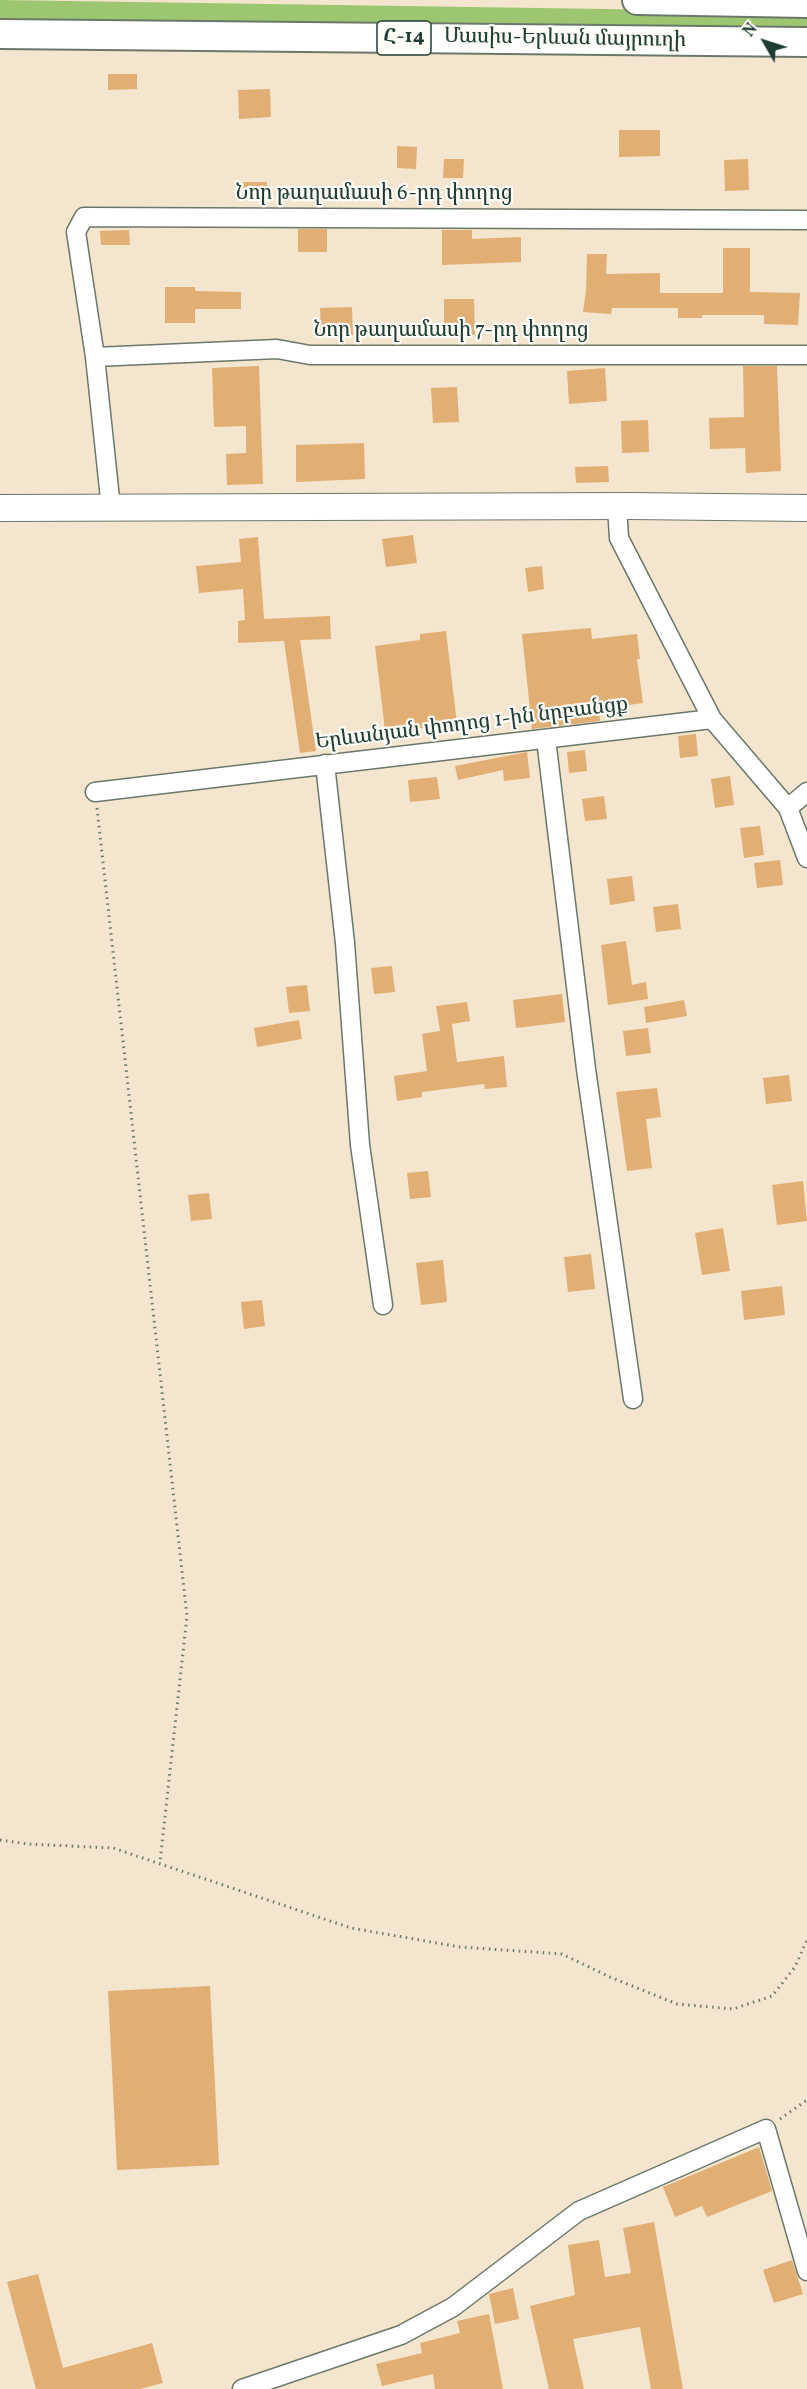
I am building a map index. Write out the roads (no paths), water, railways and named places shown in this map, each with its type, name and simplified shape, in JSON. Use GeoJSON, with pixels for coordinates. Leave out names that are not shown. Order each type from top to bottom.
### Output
{"type":"FeatureCollection","features":[{"type":"Feature","properties":{"kind":"main road","name":"Մասիս-Երևան մայրուղի"},"geometry":{"type":"LineString","coordinates":[[637,0],[807,3]]}},
{"type":"Feature","properties":{"kind":"main road","name":"Մասիս-Երևան մայրուղի"},"geometry":{"type":"LineString","coordinates":[[0,34],[807,42]]}},
{"type":"Feature","properties":{"kind":"main road"},"geometry":{"type":"LineString","coordinates":[[0,508],[617,506],[807,508]]}},
{"type":"Feature","properties":{"kind":"street","name":"Նոր թաղամասի 6-րդ փողոց"},"geometry":{"type":"LineString","coordinates":[[95,357],[76,232],[84,217],[807,219]]}},
{"type":"Feature","properties":{"kind":"street","name":"Նոր թաղամասի 7-րդ փողոց"},"geometry":{"type":"LineString","coordinates":[[95,357],[277,350],[310,355],[807,355]]}},
{"type":"Feature","properties":{"kind":"street"},"geometry":{"type":"LineString","coordinates":[[95,357],[111,508]]}},
{"type":"Feature","properties":{"kind":"street"},"geometry":{"type":"LineString","coordinates":[[617,506],[619,538],[712,719],[788,808],[807,858]]}},
{"type":"Feature","properties":{"kind":"street","name":"Երևանյան փողոց 1-ին նրբանցք"},"geometry":{"type":"LineString","coordinates":[[95,792],[712,719]]}},
{"type":"Feature","properties":{"kind":"street"},"geometry":{"type":"LineString","coordinates":[[546,739],[586,1069],[633,1399]]}},
{"type":"Feature","properties":{"kind":"street"},"geometry":{"type":"LineString","coordinates":[[325,764],[345,943],[360,1145],[383,1305]]}},
{"type":"Feature","properties":{"kind":"street"},"geometry":{"type":"LineString","coordinates":[[788,808],[807,792]]}},
{"type":"Feature","properties":{"kind":"street"},"geometry":{"type":"LineString","coordinates":[[242,2389],[401,2336],[453,2307],[579,2211],[766,2129],[807,2271]]}}]}
